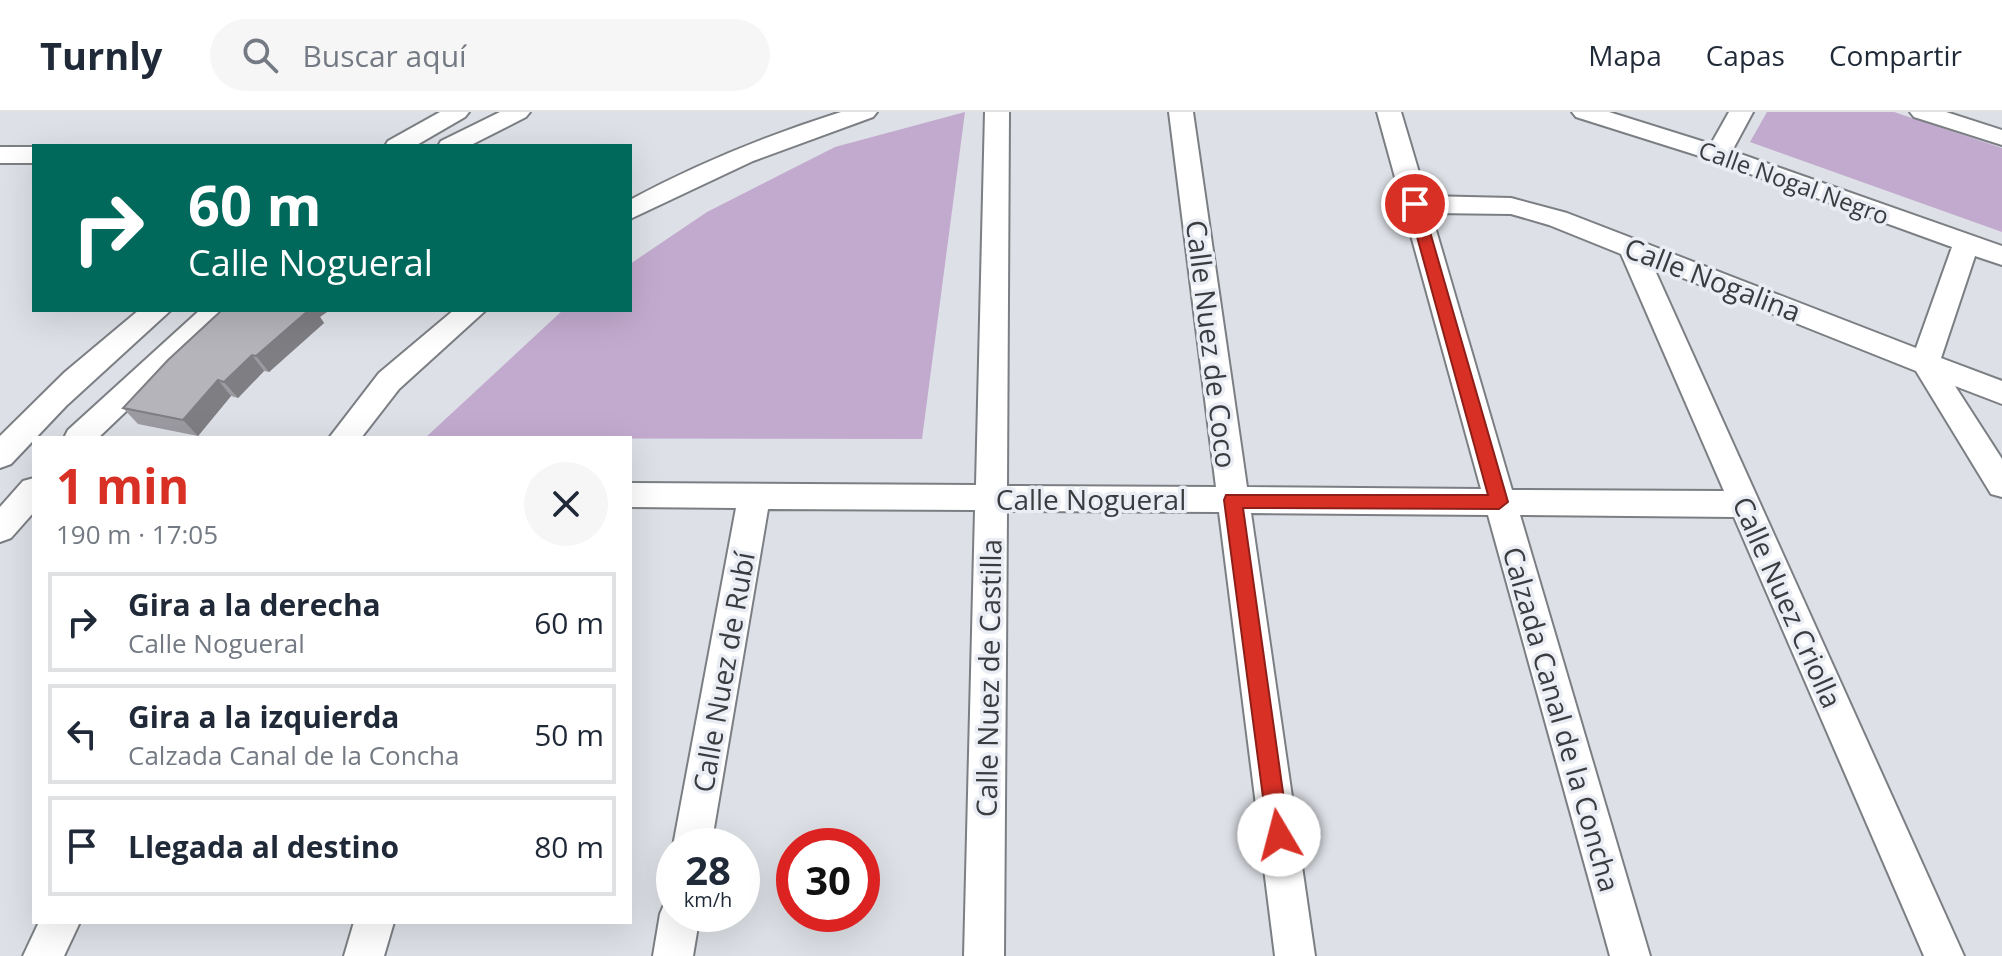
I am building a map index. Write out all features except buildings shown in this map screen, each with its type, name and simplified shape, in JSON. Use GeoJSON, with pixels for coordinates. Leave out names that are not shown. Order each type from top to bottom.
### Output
{"type":"FeatureCollection","features":[{"type":"Feature","properties":{"kind":"street"},"geometry":{"type":"LineString","coordinates":[[401,144],[457,112]]}},
{"type":"Feature","properties":{"kind":"street"},"geometry":{"type":"LineString","coordinates":[[453,144],[484,119],[518,112]]}},
{"type":"Feature","properties":{"kind":"street"},"geometry":{"type":"LineString","coordinates":[[782,112],[797,133]]}},
{"type":"Feature","properties":{"kind":"street"},"geometry":{"type":"LineString","coordinates":[[632,210],[686,179],[797,133],[865,112]]}},
{"type":"Feature","properties":{"kind":"street","name":"Calle Nuez de Castilla"},"geometry":{"type":"LineString","coordinates":[[984,956],[997,112]]}},
{"type":"Feature","properties":{"kind":"street","name":"Calle Nuez de Coco"},"geometry":{"type":"LineString","coordinates":[[1181,112],[1295,956]]}},
{"type":"Feature","properties":{"kind":"street","name":"Calzada Canal de la Concha"},"geometry":{"type":"LineString","coordinates":[[1389,112],[1630,956]]}},
{"type":"Feature","properties":{"kind":"street","name":"Calle Nogal Negro"},"geometry":{"type":"LineString","coordinates":[[1584,112],[1718,154],[2002,256]]}},
{"type":"Feature","properties":{"kind":"street"},"geometry":{"type":"LineString","coordinates":[[1718,154],[1741,112]]}},
{"type":"Feature","properties":{"kind":"street"},"geometry":{"type":"LineString","coordinates":[[1922,112],[2002,138]]}},
{"type":"Feature","properties":{"kind":"street"},"geometry":{"type":"LineString","coordinates":[[1985,112],[2002,118]]}},
{"type":"Feature","properties":{"kind":"street"},"geometry":{"type":"LineString","coordinates":[[0,155],[32,155]]}},
{"type":"Feature","properties":{"kind":"street","name":"Calle Nogalina"},"geometry":{"type":"LineString","coordinates":[[1415,204],[1511,206],[1558,219],[2002,393]]}},
{"type":"Feature","properties":{"kind":"street"},"geometry":{"type":"LineString","coordinates":[[1966,244],[1925,362],[2002,485]]}},
{"type":"Feature","properties":{"kind":"street","name":"Calle Nuez Criolla"},"geometry":{"type":"LineString","coordinates":[[1632,248],[1944,956]]}},
{"type":"Feature","properties":{"kind":"street"},"geometry":{"type":"LineString","coordinates":[[0,456],[22,430],[155,312]]}},
{"type":"Feature","properties":{"kind":"street"},"geometry":{"type":"LineString","coordinates":[[81,436],[179,342],[216,312]]}},
{"type":"Feature","properties":{"kind":"street"},"geometry":{"type":"LineString","coordinates":[[346,436],[389,381],[470,312]]}},
{"type":"Feature","properties":{"kind":"street"},"geometry":{"type":"LineString","coordinates":[[0,529],[32,492]]}},
{"type":"Feature","properties":{"kind":"street","name":"Calle Nogueral"},"geometry":{"type":"LineString","coordinates":[[632,495],[1744,504]]}},
{"type":"Feature","properties":{"kind":"street","name":"Calle Nuez de Rubí"},"geometry":{"type":"LineString","coordinates":[[695,828],[754,497]]}},
{"type":"Feature","properties":{"kind":"street"},"geometry":{"type":"LineString","coordinates":[[43,956],[59,924]]}},
{"type":"Feature","properties":{"kind":"street"},"geometry":{"type":"LineString","coordinates":[[364,956],[373,924]]}},
{"type":"Feature","properties":{"kind":"street"},"geometry":{"type":"LineString","coordinates":[[673,956],[677,932]]}},
{"type":"Feature","properties":{"kind":"shaded area"},"geometry":{"type":"Polygon","coordinates":[[[965,112],[922,439],[427,436],[561,312],[632,312],[632,263],[707,212],[835,147],[965,112]]]}},
{"type":"Feature","properties":{"kind":"shaded area"},"geometry":{"type":"Polygon","coordinates":[[[1767,112],[1894,112],[2002,148],[2002,232],[1750,142],[1767,112]]]}},
{"type":"Feature","properties":{"kind":"route"},"geometry":{"type":"LineString","coordinates":[[1279,835],[1233,500],[1499,502],[1415,204]]}}]}
